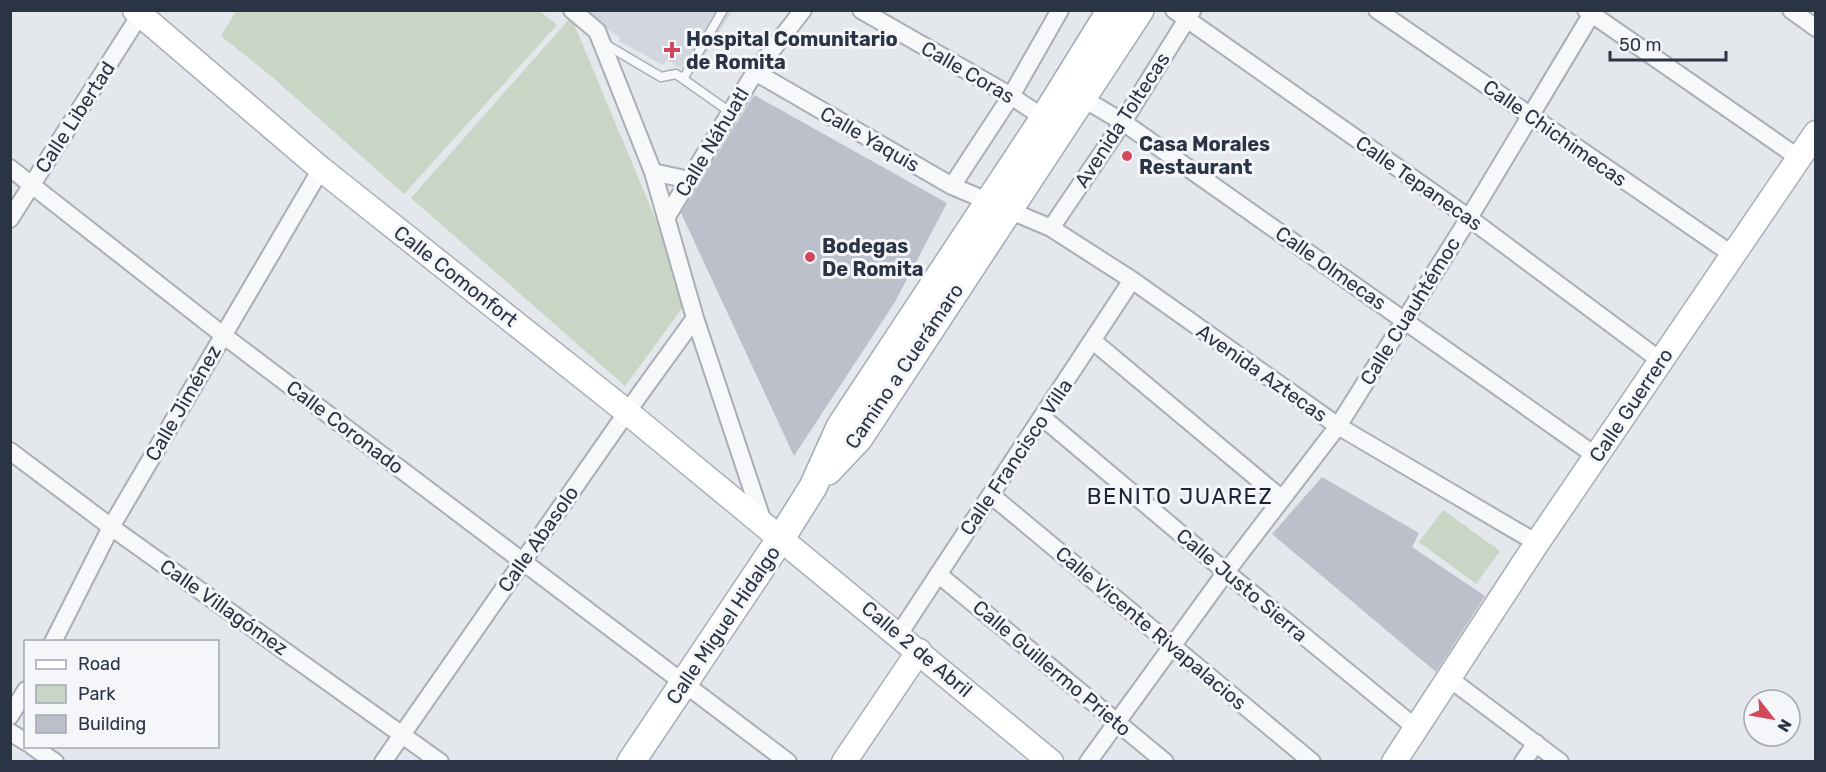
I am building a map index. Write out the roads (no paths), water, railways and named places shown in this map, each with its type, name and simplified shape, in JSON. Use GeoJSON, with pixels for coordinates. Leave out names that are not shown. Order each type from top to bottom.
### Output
{"type":"FeatureCollection","features":[{"type":"Feature","properties":{"kind":"main road","name":"Camino a Cuerámaro"},"geometry":{"type":"LineString","coordinates":[[998,206],[1044,118],[1072,92],[1111,10]]}},
{"type":"Feature","properties":{"kind":"main road","name":"Camino a Cuerámaro"},"geometry":{"type":"LineString","coordinates":[[813,487],[859,438],[998,206],[1072,92],[1140,10]]}},
{"type":"Feature","properties":{"kind":"main road","name":"Calle Miguel Hidalgo"},"geometry":{"type":"LineString","coordinates":[[631,762],[683,683],[772,530],[813,487]]}},
{"type":"Feature","properties":{"kind":"street"},"geometry":{"type":"LineString","coordinates":[[572,10],[599,37],[653,172],[695,318],[772,530]]}},
{"type":"Feature","properties":{"kind":"street","name":"Calle Náhuatl"},"geometry":{"type":"LineString","coordinates":[[666,218],[754,72],[803,10]]}},
{"type":"Feature","properties":{"kind":"street","name":"Calle Coras"},"geometry":{"type":"LineString","coordinates":[[861,10],[1011,96],[1044,118]]}},
{"type":"Feature","properties":{"kind":"street"},"geometry":{"type":"LineString","coordinates":[[952,186],[1011,96],[1060,10]]}},
{"type":"Feature","properties":{"kind":"street","name":"Calle Chichimecas"},"geometry":{"type":"LineString","coordinates":[[1377,10],[1733,255]]}},
{"type":"Feature","properties":{"kind":"street"},"geometry":{"type":"LineString","coordinates":[[1791,10],[1815,28]]}},
{"type":"Feature","properties":{"kind":"street","name":"Calle Comonfort"},"geometry":{"type":"LineString","coordinates":[[139,12],[321,168],[772,530]]}},
{"type":"Feature","properties":{"kind":"street","name":"Calle Libertad"},"geometry":{"type":"LineString","coordinates":[[10,219],[139,12]]}},
{"type":"Feature","properties":{"kind":"street"},"geometry":{"type":"LineString","coordinates":[[1591,12],[1799,158]]}},
{"type":"Feature","properties":{"kind":"street","name":"Calle Cuauhtémoc"},"geometry":{"type":"LineString","coordinates":[[1088,762],[1226,572],[1338,426],[1469,218],[1591,12]]}},
{"type":"Feature","properties":{"kind":"street","name":"Avenida Toltecas"},"geometry":{"type":"LineString","coordinates":[[1051,228],[1123,122],[1185,14]]}},
{"type":"Feature","properties":{"kind":"street","name":"Calle Tepanecas"},"geometry":{"type":"LineString","coordinates":[[1185,14],[1469,218],[1661,362]]}},
{"type":"Feature","properties":{"kind":"street","name":"Calle Yaquis"},"geometry":{"type":"LineString","coordinates":[[754,72],[952,186],[998,206]]}},
{"type":"Feature","properties":{"kind":"street","name":"Calle Olmecas"},"geometry":{"type":"LineString","coordinates":[[1072,92],[1123,122],[1596,456]]}},
{"type":"Feature","properties":{"kind":"street","name":"Calle Guerrero"},"geometry":{"type":"LineString","coordinates":[[1394,762],[1596,456],[1815,134]]}},
{"type":"Feature","properties":{"kind":"street","name":"Calle Coronado"},"geometry":{"type":"LineString","coordinates":[[10,168],[223,335],[788,762]]}},
{"type":"Feature","properties":{"kind":"street","name":"Calle Jiménez"},"geometry":{"type":"LineString","coordinates":[[62,633],[111,527],[321,168]]}},
{"type":"Feature","properties":{"kind":"street"},"geometry":{"type":"LineString","coordinates":[[653,172],[688,180]]}},
{"type":"Feature","properties":{"kind":"street","name":"Avenida Aztecas"},"geometry":{"type":"LineString","coordinates":[[998,206],[1051,228],[1132,280],[1338,426],[1538,543]]}},
{"type":"Feature","properties":{"kind":"street","name":"Calle Francisco Villa"},"geometry":{"type":"LineString","coordinates":[[899,634],[1132,280]]}},
{"type":"Feature","properties":{"kind":"street","name":"Calle Abasolo"},"geometry":{"type":"LineString","coordinates":[[383,762],[695,318]]}},
{"type":"Feature","properties":{"kind":"street"},"geometry":{"type":"LineString","coordinates":[[1093,341],[1282,499]]}},
{"type":"Feature","properties":{"kind":"street","name":"Calle Justo Sierra"},"geometry":{"type":"LineString","coordinates":[[1042,417],[1416,728]]}},
{"type":"Feature","properties":{"kind":"street","name":"Calle Villagómez"},"geometry":{"type":"LineString","coordinates":[[10,451],[111,527],[440,762]]}},
{"type":"Feature","properties":{"kind":"street","name":"Calle Vicente Rivapalacios"},"geometry":{"type":"LineString","coordinates":[[991,495],[1312,762]]}},
{"type":"Feature","properties":{"kind":"street","name":"Calle 2 de Abril"},"geometry":{"type":"LineString","coordinates":[[772,530],[1051,762]]}},
{"type":"Feature","properties":{"kind":"street","name":"Calle Guillermo Prieto"},"geometry":{"type":"LineString","coordinates":[[938,574],[1165,762]]}},
{"type":"Feature","properties":{"kind":"street"},"geometry":{"type":"LineString","coordinates":[[844,762],[920,651]]}},
{"type":"Feature","properties":{"kind":"street"},"geometry":{"type":"LineString","coordinates":[[1450,679],[1560,762]]}},
{"type":"Feature","properties":{"kind":"street"},"geometry":{"type":"LineString","coordinates":[[10,716],[24,693]]}},
{"type":"Feature","properties":{"kind":"street"},"geometry":{"type":"LineString","coordinates":[[10,732],[24,741]]}},
{"type":"Feature","properties":{"kind":"street"},"geometry":{"type":"LineString","coordinates":[[1523,762],[1536,743]]}},
{"type":"Feature","properties":{"kind":"street"},"geometry":{"type":"LineString","coordinates":[[34,748],[57,762]]}},
{"type":"Feature","properties":{"kind":"lane"},"geometry":{"type":"LineString","coordinates":[[683,79],[723,10]]}},
{"type":"Feature","properties":{"kind":"lane"},"geometry":{"type":"LineString","coordinates":[[599,37],[661,77],[676,74],[730,112]]}},
{"type":"Feature","properties":{"kind":"place","name":"Hospital Comunitario de Romita"},"geometry":{"type":"Point","coordinates":[672,50]}},
{"type":"Feature","properties":{"kind":"place","name":"Casa Morales Restaurant"},"geometry":{"type":"Point","coordinates":[1127,156]}},
{"type":"Feature","properties":{"kind":"place","name":"Bodegas De Romita"},"geometry":{"type":"Point","coordinates":[810,257]}},
{"type":"Feature","properties":{"kind":"district","name":"BENITO JUAREZ"},"geometry":{"type":"Point","coordinates":[1180,496]}}]}
